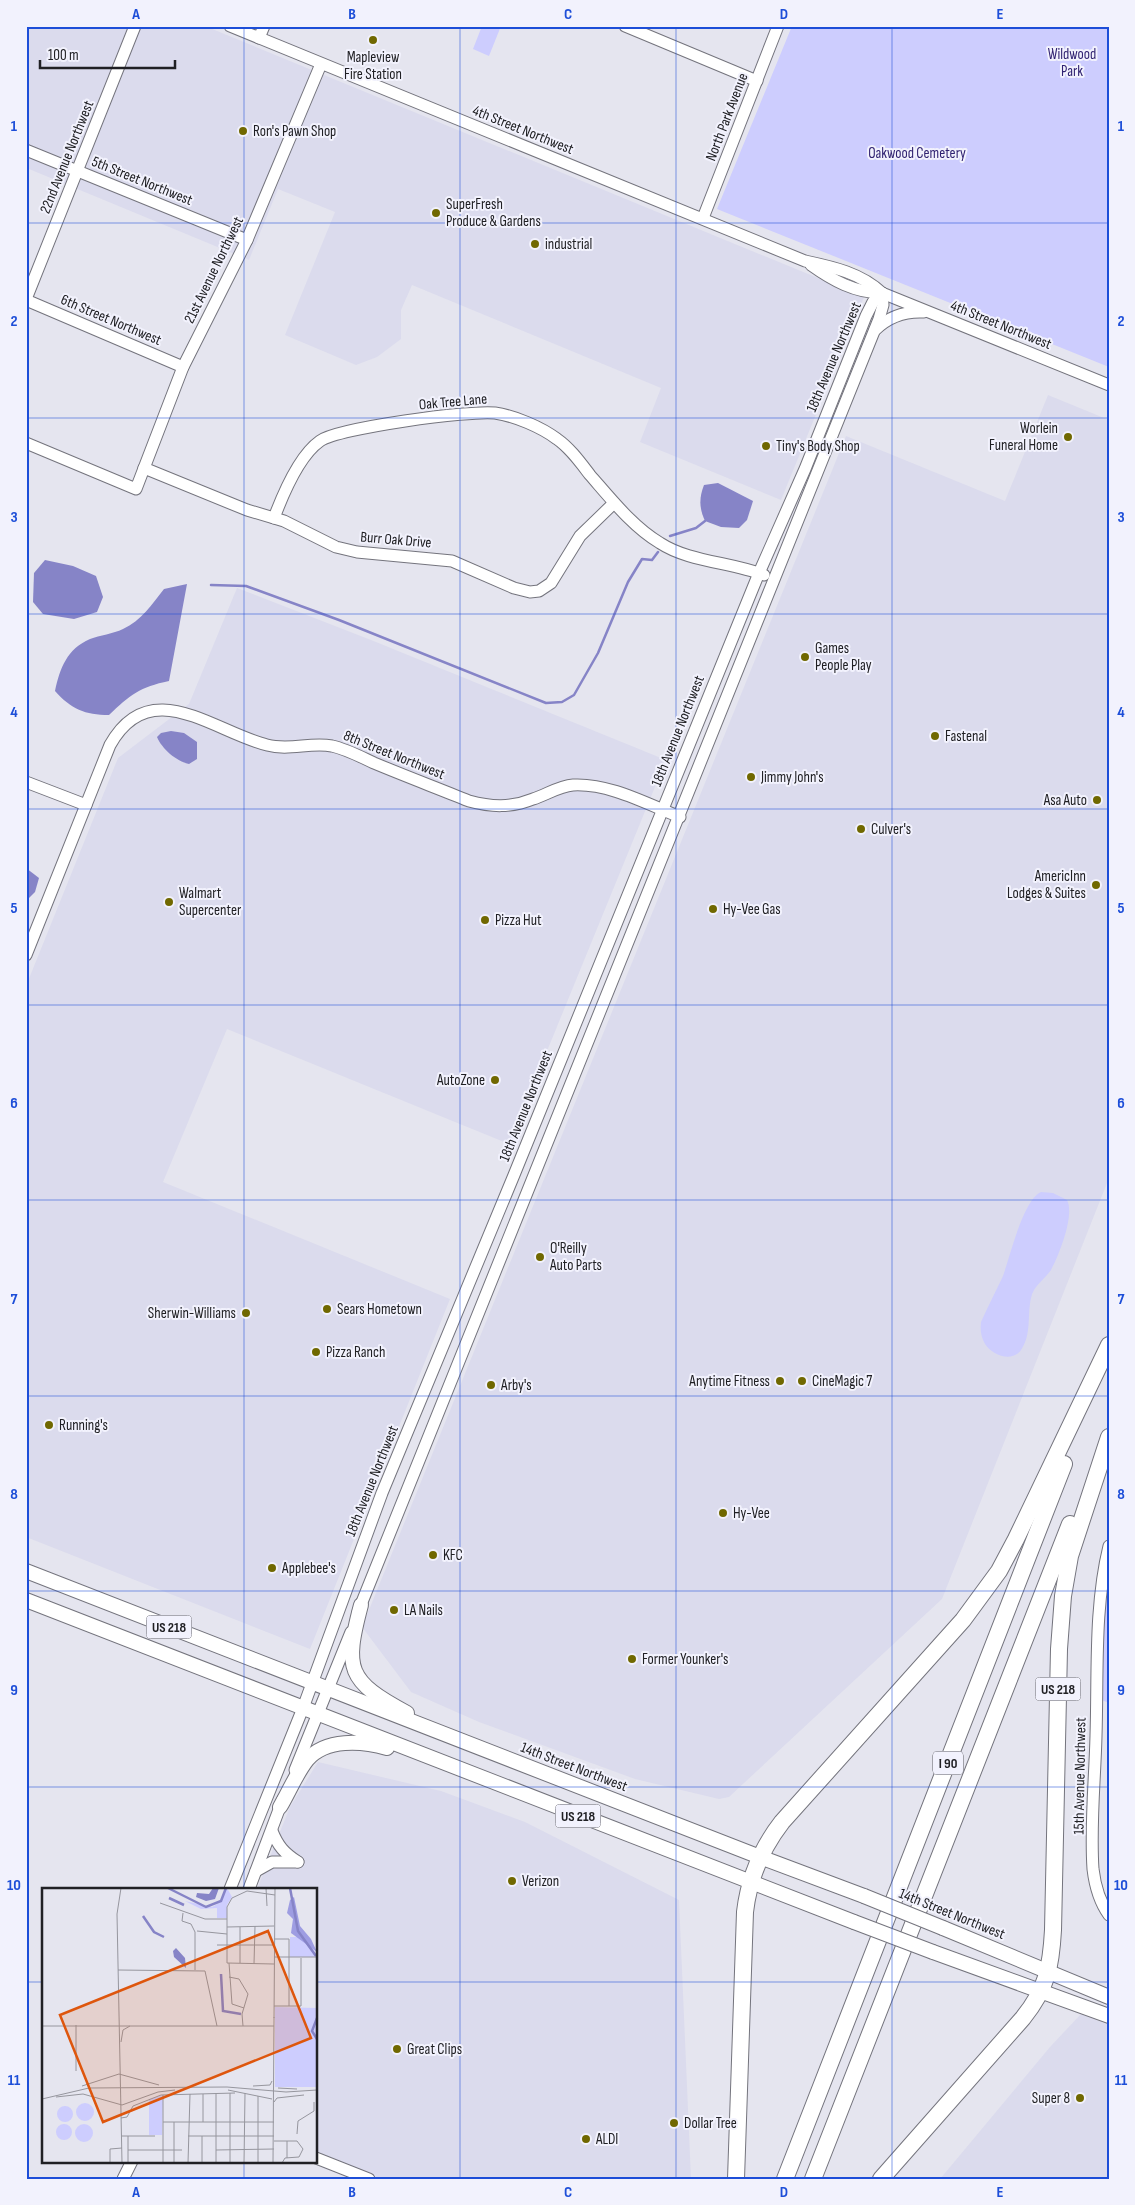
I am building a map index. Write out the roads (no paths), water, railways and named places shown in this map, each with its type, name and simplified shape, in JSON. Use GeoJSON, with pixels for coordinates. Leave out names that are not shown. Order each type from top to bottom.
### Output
{"type":"FeatureCollection","features":[{"type":"Feature","properties":{"kind":"highway"},"geometry":{"type":"LineString","coordinates":[[736,2179],[744,1940],[750,1882],[760,1858],[782,1822],[964,1620],[992,1582],[1016,1539],[1109,1346]]}},
{"type":"Feature","properties":{"kind":"highway","name":"I 90"},"geometry":{"type":"LineString","coordinates":[[785,2179],[1109,1346]]}},
{"type":"Feature","properties":{"kind":"highway","name":"I 90"},"geometry":{"type":"LineString","coordinates":[[813,2179],[1109,1426]]}},
{"type":"Feature","properties":{"kind":"highway","name":"US 218"},"geometry":{"type":"LineString","coordinates":[[1042,1992],[1049,1971],[1053,1930],[1059,1649],[1062,1596],[1070,1556],[1109,1437]]}},
{"type":"Feature","properties":{"kind":"highway"},"geometry":{"type":"LineString","coordinates":[[881,2179],[1023,2018],[1042,1992]]}},
{"type":"Feature","properties":{"kind":"main road","name":"14th Street Northwest"},"geometry":{"type":"LineString","coordinates":[[26,1571],[760,1858],[864,1896],[1109,1997]]}},
{"type":"Feature","properties":{"kind":"main road","name":"US 218"},"geometry":{"type":"LineString","coordinates":[[26,1600],[750,1882],[1042,1992]]}},
{"type":"Feature","properties":{"kind":"main road"},"geometry":{"type":"LineString","coordinates":[[361,1605],[352,1640],[351,1658],[355,1673],[364,1686],[401,1710],[466,1743]]}},
{"type":"Feature","properties":{"kind":"main road"},"geometry":{"type":"LineString","coordinates":[[280,1807],[308,1760],[319,1750],[333,1744],[357,1743],[384,1747],[455,1768]]}},
{"type":"Feature","properties":{"kind":"main road"},"geometry":{"type":"LineString","coordinates":[[1042,1992],[1109,2016]]}},
{"type":"Feature","properties":{"kind":"street","name":"22nd Avenue Northwest"},"geometry":{"type":"LineString","coordinates":[[26,299],[135,26]]}},
{"type":"Feature","properties":{"kind":"street","name":"4th Street Northwest"},"geometry":{"type":"LineString","coordinates":[[230,26],[805,261],[843,270],[869,282],[882,293]]}},
{"type":"Feature","properties":{"kind":"street"},"geometry":{"type":"LineString","coordinates":[[259,38],[264,26]]}},
{"type":"Feature","properties":{"kind":"street"},"geometry":{"type":"LineString","coordinates":[[625,26],[757,80]]}},
{"type":"Feature","properties":{"kind":"street","name":"North Park Avenue"},"geometry":{"type":"LineString","coordinates":[[703,218],[778,26]]}},
{"type":"Feature","properties":{"kind":"street","name":"21st Avenue Northwest"},"geometry":{"type":"LineString","coordinates":[[26,443],[136,489],[184,367],[247,240],[321,64]]}},
{"type":"Feature","properties":{"kind":"street","name":"5th Street Northwest"},"geometry":{"type":"LineString","coordinates":[[26,150],[247,240]]}},
{"type":"Feature","properties":{"kind":"street","name":"4th Street Northwest"},"geometry":{"type":"LineString","coordinates":[[805,261],[838,282],[858,290],[882,293],[1109,385]]}},
{"type":"Feature","properties":{"kind":"street"},"geometry":{"type":"LineString","coordinates":[[858,290],[865,300],[866,316]]}},
{"type":"Feature","properties":{"kind":"street","name":"18th Avenue Northwest"},"geometry":{"type":"LineString","coordinates":[[230,1888],[303,1708],[382,1493],[518,1166],[759,573],[805,469],[866,316],[873,302],[882,293]]}},
{"type":"Feature","properties":{"kind":"street","name":"18th Avenue Northwest"},"geometry":{"type":"LineString","coordinates":[[250,1888],[256,1872],[267,1860],[272,1831],[280,1807],[874,331],[883,305],[882,293]]}},
{"type":"Feature","properties":{"kind":"street","name":"6th Street Northwest"},"geometry":{"type":"LineString","coordinates":[[26,299],[184,367]]}},
{"type":"Feature","properties":{"kind":"street"},"geometry":{"type":"LineString","coordinates":[[874,331],[892,317],[912,311],[930,312]]}},
{"type":"Feature","properties":{"kind":"street","name":"Oak Tree Lane"},"geometry":{"type":"LineString","coordinates":[[274,518],[286,489],[307,455],[314,446],[326,438],[341,433],[434,417],[493,413],[504,415],[553,436],[574,455],[614,503],[649,536],[670,549],[733,564],[775,579]]}},
{"type":"Feature","properties":{"kind":"street","name":"Burr Oak Drive"},"geometry":{"type":"LineString","coordinates":[[144,468],[247,510],[274,518],[336,547],[356,552],[452,561],[514,588],[530,592],[539,591],[551,583],[580,536],[614,503]]}},
{"type":"Feature","properties":{"kind":"street"},"geometry":{"type":"LineString","coordinates":[[805,469],[817,473]]}},
{"type":"Feature","properties":{"kind":"street","name":"8th Street Northwest"},"geometry":{"type":"LineString","coordinates":[[86,805],[106,755],[120,731],[138,716],[164,709],[182,712],[267,745],[284,748],[333,746],[469,801],[491,806],[511,806],[571,785],[591,786],[612,791],[680,817]]}},
{"type":"Feature","properties":{"kind":"street"},"geometry":{"type":"LineString","coordinates":[[26,782],[86,805],[26,955]]}},
{"type":"Feature","properties":{"kind":"street","name":"15th Avenue Northwest"},"geometry":{"type":"LineString","coordinates":[[1108,1552],[1103,1575],[1099,1626],[1093,1848],[1096,1888],[1099,1898],[1109,1915]]}},
{"type":"Feature","properties":{"kind":"street"},"geometry":{"type":"LineString","coordinates":[[255,1828],[253,1842],[255,1849],[267,1860],[298,1862],[284,1853],[272,1831]]}},
{"type":"Feature","properties":{"kind":"street"},"geometry":{"type":"LineString","coordinates":[[318,2159],[369,2179]]}},
{"type":"Feature","properties":{"kind":"street"},"geometry":{"type":"LineString","coordinates":[[121,2179],[125,2162]]}},
{"type":"Feature","properties":{"kind":"street"},"geometry":{"type":"LineString","coordinates":[[121,2179],[131,2162]]}},
{"type":"Feature","properties":{"kind":"waterway"},"geometry":{"type":"LineString","coordinates":[[670,536],[696,528],[705,521]]}},
{"type":"Feature","properties":{"kind":"waterway"},"geometry":{"type":"LineString","coordinates":[[211,585],[246,586],[339,620],[546,703],[562,702],[574,695],[598,653],[628,582],[642,559],[652,560],[658,552]]}},
{"type":"Feature","properties":{"kind":"place","name":"Mapleview Fire Station"},"geometry":{"type":"Point","coordinates":[373,40]}},
{"type":"Feature","properties":{"kind":"place","name":"Ron's Pawn Shop"},"geometry":{"type":"Point","coordinates":[243,131]}},
{"type":"Feature","properties":{"kind":"place","name":"SuperFresh Produce & Gardens"},"geometry":{"type":"Point","coordinates":[436,213]}},
{"type":"Feature","properties":{"kind":"place","name":"industrial"},"geometry":{"type":"Point","coordinates":[535,244]}},
{"type":"Feature","properties":{"kind":"place","name":"Worlein Funeral Home"},"geometry":{"type":"Point","coordinates":[1068,437]}},
{"type":"Feature","properties":{"kind":"place","name":"Tiny's Body Shop"},"geometry":{"type":"Point","coordinates":[766,446]}},
{"type":"Feature","properties":{"kind":"place","name":"Games People Play"},"geometry":{"type":"Point","coordinates":[805,657]}},
{"type":"Feature","properties":{"kind":"place","name":"Fastenal"},"geometry":{"type":"Point","coordinates":[935,736]}},
{"type":"Feature","properties":{"kind":"place","name":"Jimmy John's"},"geometry":{"type":"Point","coordinates":[751,777]}},
{"type":"Feature","properties":{"kind":"place","name":"Asa Auto"},"geometry":{"type":"Point","coordinates":[1097,800]}},
{"type":"Feature","properties":{"kind":"place","name":"Culver's"},"geometry":{"type":"Point","coordinates":[861,829]}},
{"type":"Feature","properties":{"kind":"place","name":"AmericInn Lodges & Suites"},"geometry":{"type":"Point","coordinates":[1096,885]}},
{"type":"Feature","properties":{"kind":"place","name":"Walmart Supercenter"},"geometry":{"type":"Point","coordinates":[169,902]}},
{"type":"Feature","properties":{"kind":"place","name":"Hy-Vee Gas"},"geometry":{"type":"Point","coordinates":[713,909]}},
{"type":"Feature","properties":{"kind":"place","name":"Pizza Hut"},"geometry":{"type":"Point","coordinates":[485,920]}},
{"type":"Feature","properties":{"kind":"place","name":"AutoZone"},"geometry":{"type":"Point","coordinates":[495,1080]}},
{"type":"Feature","properties":{"kind":"place","name":"O'Reilly Auto Parts"},"geometry":{"type":"Point","coordinates":[540,1257]}},
{"type":"Feature","properties":{"kind":"place","name":"Sears Hometown"},"geometry":{"type":"Point","coordinates":[327,1309]}},
{"type":"Feature","properties":{"kind":"place","name":"Sherwin-Williams"},"geometry":{"type":"Point","coordinates":[246,1313]}},
{"type":"Feature","properties":{"kind":"place","name":"Pizza Ranch"},"geometry":{"type":"Point","coordinates":[316,1352]}},
{"type":"Feature","properties":{"kind":"place","name":"Anytime Fitness"},"geometry":{"type":"Point","coordinates":[780,1381]}},
{"type":"Feature","properties":{"kind":"place","name":"CineMagic 7"},"geometry":{"type":"Point","coordinates":[802,1381]}},
{"type":"Feature","properties":{"kind":"place","name":"Arby's"},"geometry":{"type":"Point","coordinates":[491,1385]}},
{"type":"Feature","properties":{"kind":"place","name":"Running's"},"geometry":{"type":"Point","coordinates":[49,1425]}},
{"type":"Feature","properties":{"kind":"place","name":"Hy-Vee"},"geometry":{"type":"Point","coordinates":[723,1513]}},
{"type":"Feature","properties":{"kind":"place","name":"KFC"},"geometry":{"type":"Point","coordinates":[433,1555]}},
{"type":"Feature","properties":{"kind":"place","name":"Applebee's"},"geometry":{"type":"Point","coordinates":[272,1568]}},
{"type":"Feature","properties":{"kind":"place","name":"LA Nails"},"geometry":{"type":"Point","coordinates":[394,1610]}},
{"type":"Feature","properties":{"kind":"place","name":"Former Younker's"},"geometry":{"type":"Point","coordinates":[632,1659]}},
{"type":"Feature","properties":{"kind":"place","name":"Verizon"},"geometry":{"type":"Point","coordinates":[512,1881]}},
{"type":"Feature","properties":{"kind":"place","name":"Great Clips"},"geometry":{"type":"Point","coordinates":[397,2049]}},
{"type":"Feature","properties":{"kind":"place","name":"Super 8"},"geometry":{"type":"Point","coordinates":[1080,2098]}},
{"type":"Feature","properties":{"kind":"place","name":"Dollar Tree"},"geometry":{"type":"Point","coordinates":[674,2123]}},
{"type":"Feature","properties":{"kind":"place","name":"ALDI"},"geometry":{"type":"Point","coordinates":[586,2139]}},
{"type":"Feature","properties":{"kind":"park label","name":"Wildwood Park"},"geometry":{"type":"Point","coordinates":[1072,62]}},
{"type":"Feature","properties":{"kind":"park label","name":"Oakwood Cemetery"},"geometry":{"type":"Point","coordinates":[917,153]}}]}
